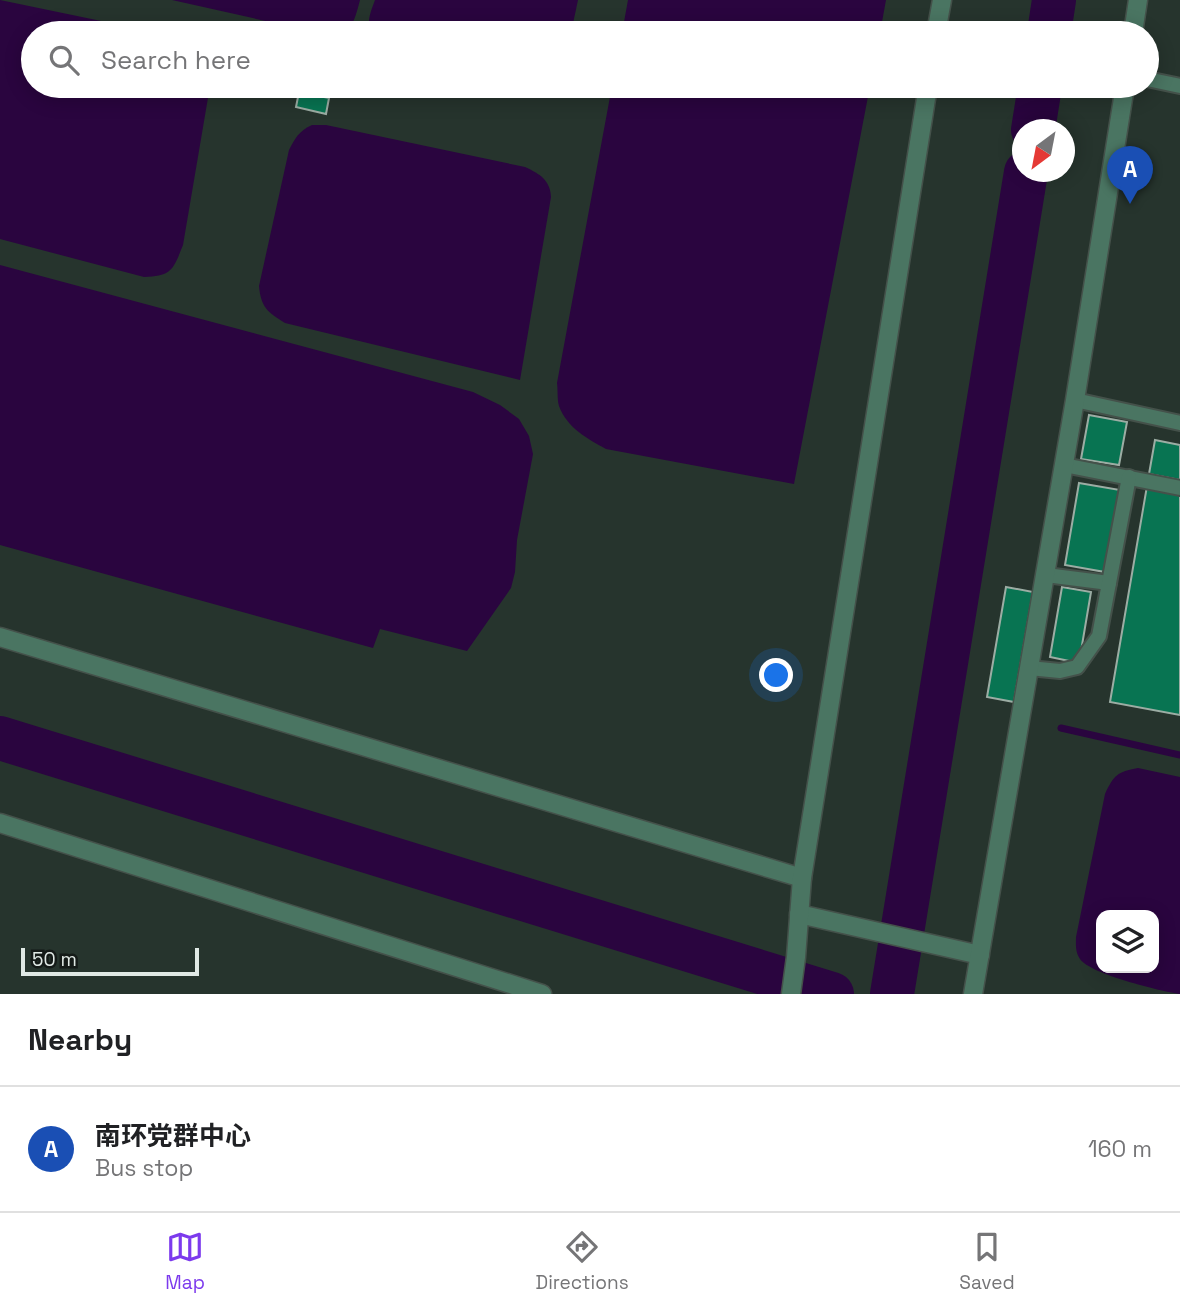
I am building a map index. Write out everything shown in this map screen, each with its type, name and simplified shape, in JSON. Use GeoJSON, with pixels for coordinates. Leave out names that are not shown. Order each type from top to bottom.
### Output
{"type":"FeatureCollection","features":[{"type":"Feature","properties":{"kind":"street"},"geometry":{"type":"LineString","coordinates":[[938,21],[942,0]]}},
{"type":"Feature","properties":{"kind":"street"},"geometry":{"type":"LineString","coordinates":[[1135,21],[1138,0]]}},
{"type":"Feature","properties":{"kind":"street"},"geometry":{"type":"LineString","coordinates":[[791,994],[802,878],[926,98]]}},
{"type":"Feature","properties":{"kind":"street"},"geometry":{"type":"LineString","coordinates":[[973,994],[1075,401],[1123,98]]}},
{"type":"Feature","properties":{"kind":"street"},"geometry":{"type":"LineString","coordinates":[[0,637],[802,878]]}},
{"type":"Feature","properties":{"kind":"street"},"geometry":{"type":"LineString","coordinates":[[0,823],[542,994]]}},
{"type":"Feature","properties":{"kind":"street"},"geometry":{"type":"LineString","coordinates":[[799,914],[979,955]]}},
{"type":"Feature","properties":{"kind":"lane"},"geometry":{"type":"LineString","coordinates":[[1159,82],[1180,86]]}},
{"type":"Feature","properties":{"kind":"lane"},"geometry":{"type":"LineString","coordinates":[[1075,401],[1180,424]]}},
{"type":"Feature","properties":{"kind":"lane"},"geometry":{"type":"LineString","coordinates":[[1064,465],[1180,488]]}},
{"type":"Feature","properties":{"kind":"lane"},"geometry":{"type":"LineString","coordinates":[[1029,667],[1060,671],[1077,667],[1099,636],[1129,477]]}},
{"type":"Feature","properties":{"kind":"lane"},"geometry":{"type":"LineString","coordinates":[[1045,575],[1109,583]]}},
{"type":"Feature","properties":{"kind":"shaded area"},"geometry":{"type":"Polygon","coordinates":[[[0,0],[101,21],[21,21],[21,98],[208,98],[183,245],[174,266],[166,273],[144,277],[0,239],[0,0]]]}},
{"type":"Feature","properties":{"kind":"shaded area"},"geometry":{"type":"Polygon","coordinates":[[[172,0],[360,0],[354,21],[266,21],[172,0]]]}},
{"type":"Feature","properties":{"kind":"shaded area"},"geometry":{"type":"Polygon","coordinates":[[[375,0],[578,0],[574,21],[369,21],[375,0]]]}},
{"type":"Feature","properties":{"kind":"shaded area"},"geometry":{"type":"Polygon","coordinates":[[[628,0],[886,0],[882,21],[624,21],[628,0]]]}},
{"type":"Feature","properties":{"kind":"shaded area"},"geometry":{"type":"Polygon","coordinates":[[[610,98],[868,98],[794,484],[606,449],[585,437],[567,421],[559,406],[557,383],[610,98]]]}},
{"type":"Feature","properties":{"kind":"shaded area"},"geometry":{"type":"Polygon","coordinates":[[[312,125],[326,125],[525,167],[540,175],[546,182],[551,197],[520,380],[285,323],[266,308],[259,286],[289,150],[298,135],[312,125]]]}},
{"type":"Feature","properties":{"kind":"shaded area"},"geometry":{"type":"Polygon","coordinates":[[[0,265],[473,392],[500,405],[519,419],[529,436],[533,454],[517,540],[515,572],[511,588],[467,651],[380,629],[373,648],[0,545],[0,265]]]}},
{"type":"Feature","properties":{"kind":"shaded area"},"geometry":{"type":"Polygon","coordinates":[[[1138,768],[1180,777],[1180,994],[1142,986],[1104,973],[1159,973],[1159,910],[1096,910],[1096,970],[1086,965],[1077,951],[1076,937],[1105,794],[1111,782],[1121,773],[1138,768]]]}},
{"type":"Feature","properties":{"kind":"building"},"geometry":{"type":"Polygon","coordinates":[[[298,98],[329,98],[326,114],[296,107],[298,98]]]}},
{"type":"Feature","properties":{"kind":"building"},"geometry":{"type":"Polygon","coordinates":[[[1089,415],[1127,422],[1119,465],[1081,459],[1089,415]]]}},
{"type":"Feature","properties":{"kind":"building"},"geometry":{"type":"Polygon","coordinates":[[[1155,440],[1180,445],[1180,480],[1149,474],[1155,440]]]}},
{"type":"Feature","properties":{"kind":"building"},"geometry":{"type":"Polygon","coordinates":[[[1079,483],[1120,490],[1105,572],[1065,565],[1079,483]]]}},
{"type":"Feature","properties":{"kind":"building"},"geometry":{"type":"Polygon","coordinates":[[[1147,486],[1180,492],[1180,715],[1110,702],[1147,486]]]}},
{"type":"Feature","properties":{"kind":"building"},"geometry":{"type":"Polygon","coordinates":[[[1006,587],[1033,592],[1014,702],[987,697],[1006,587]]]}},
{"type":"Feature","properties":{"kind":"building"},"geometry":{"type":"Polygon","coordinates":[[[1062,587],[1091,592],[1079,663],[1050,657],[1062,587]]]}},
{"type":"Feature","properties":{"kind":"waterway"},"geometry":{"type":"LineString","coordinates":[[1051,21],[1054,0]]}},
{"type":"Feature","properties":{"kind":"waterway"},"geometry":{"type":"LineString","coordinates":[[1035,119],[1038,98]]}},
{"type":"Feature","properties":{"kind":"waterway"},"geometry":{"type":"LineString","coordinates":[[892,994],[1024,182]]}},
{"type":"Feature","properties":{"kind":"waterway"},"geometry":{"type":"LineString","coordinates":[[1061,728],[1180,755]]}},
{"type":"Feature","properties":{"kind":"waterway"},"geometry":{"type":"LineString","coordinates":[[0,738],[832,994]]}},
{"type":"Feature","properties":{"kind":"place","name":"南环党群中心"},"geometry":{"type":"Point","coordinates":[1130,204]}}]}
